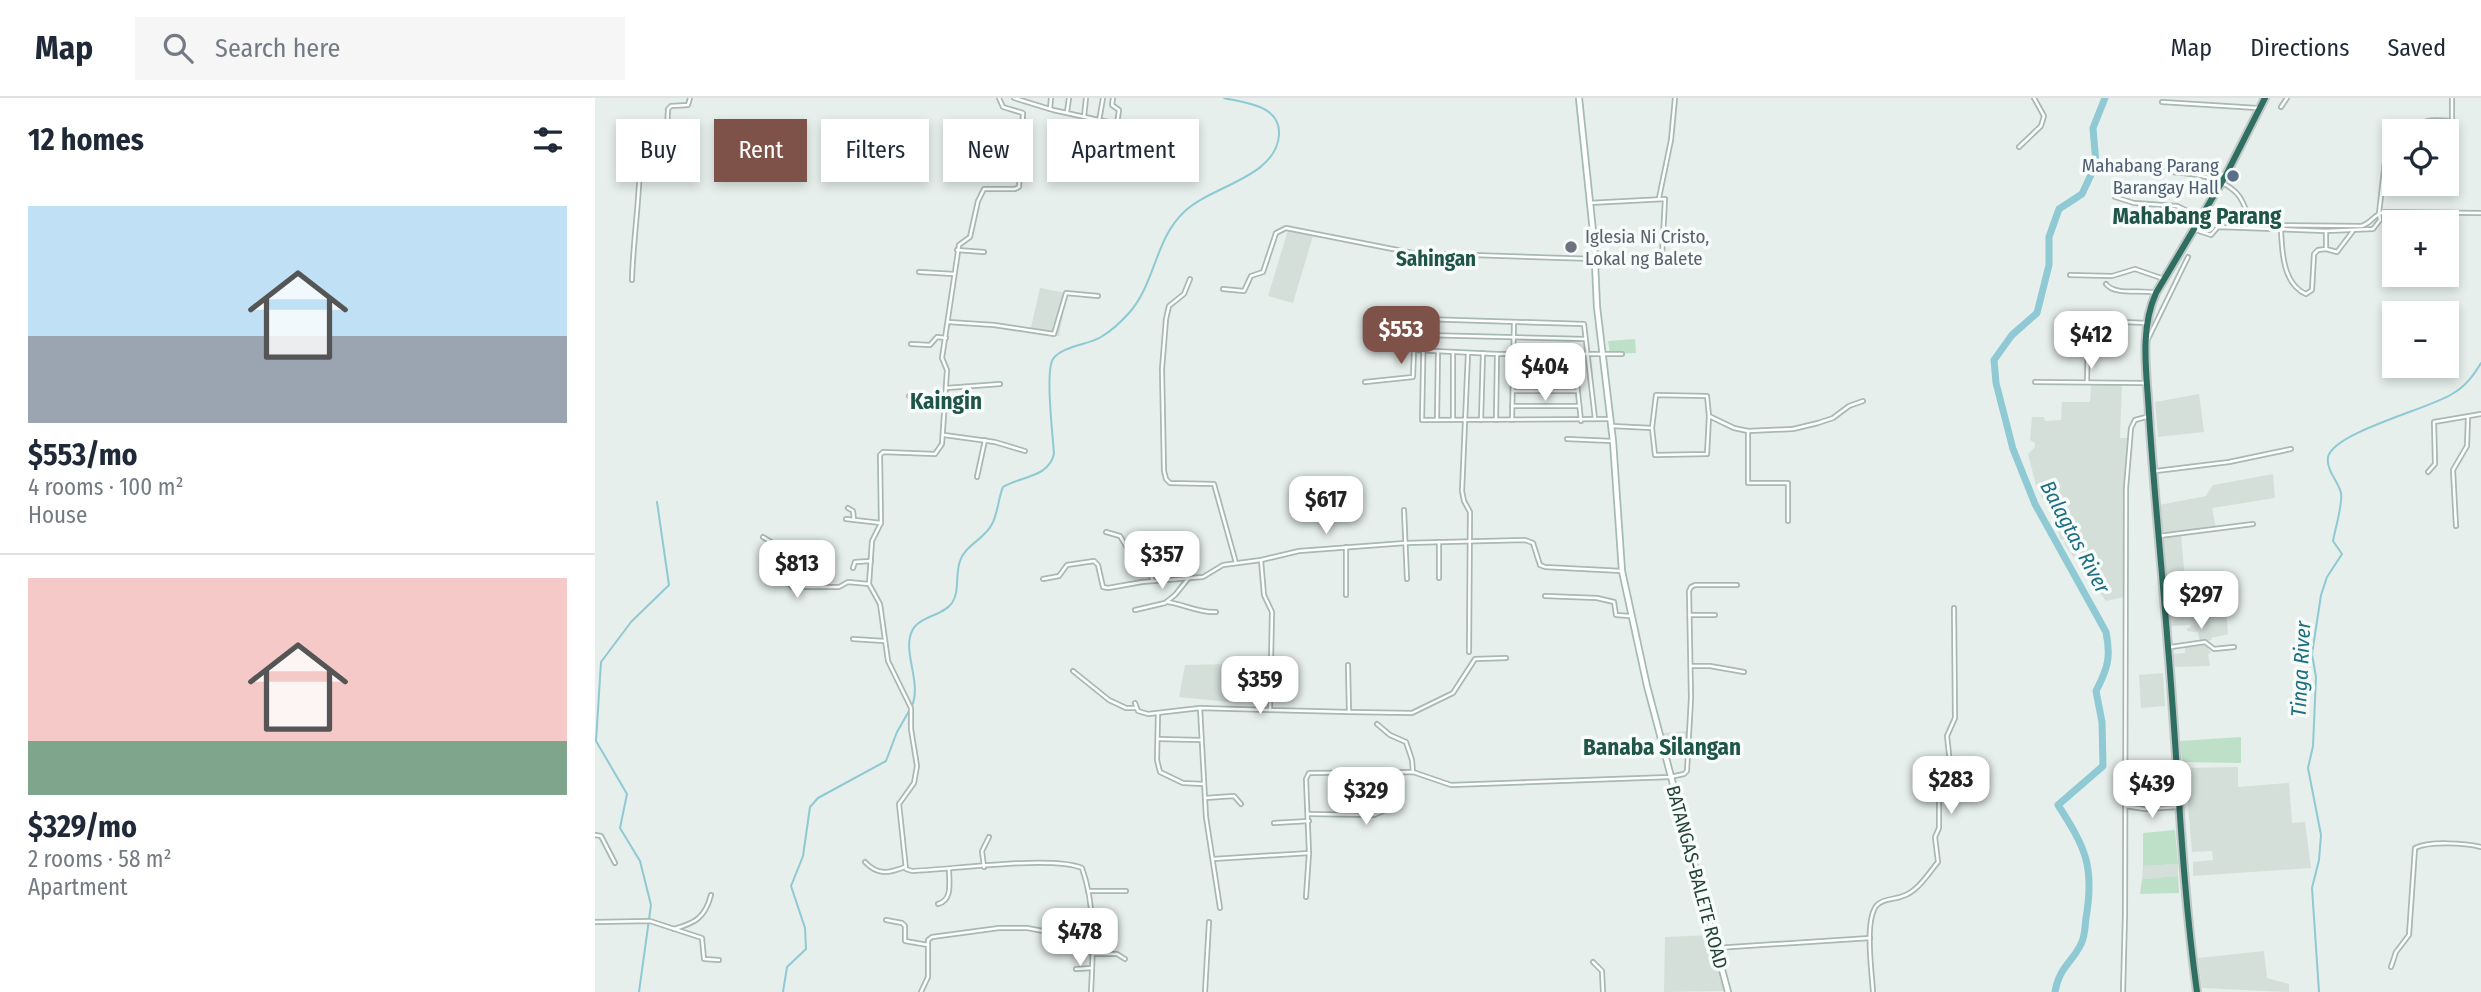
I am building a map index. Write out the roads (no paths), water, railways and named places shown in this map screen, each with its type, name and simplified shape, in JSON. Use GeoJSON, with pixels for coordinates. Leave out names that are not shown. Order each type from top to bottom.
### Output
{"type":"FeatureCollection","features":[{"type":"Feature","properties":{"kind":"highway"},"geometry":{"type":"LineString","coordinates":[[2197,992],[2186,900],[2145,343],[2156,293],[2221,183],[2265,98]]}},
{"type":"Feature","properties":{"kind":"main road","name":"BATANGAS-BALETE ROAD"},"geometry":{"type":"LineString","coordinates":[[1579,98],[1597,307],[1612,426],[1622,571],[1630,616],[1670,777],[1728,992]]}},
{"type":"Feature","properties":{"kind":"street"},"geometry":{"type":"LineString","coordinates":[[632,280],[633,234],[640,194],[641,158],[644,153],[666,152],[668,108],[688,105],[690,98]]}},
{"type":"Feature","properties":{"kind":"street"},"geometry":{"type":"LineString","coordinates":[[905,867],[899,804],[914,783],[917,760],[911,729],[911,708],[891,671],[880,604],[869,584],[873,538],[881,523],[880,455],[883,452],[935,454],[940,449],[944,435],[946,399],[947,369],[943,361],[957,250],[960,243],[970,237],[978,201],[984,189],[1019,187],[1023,113],[1003,107],[999,98]]}},
{"type":"Feature","properties":{"kind":"street"},"geometry":{"type":"LineString","coordinates":[[1014,98],[1092,119]]}},
{"type":"Feature","properties":{"kind":"street"},"geometry":{"type":"LineString","coordinates":[[1033,104],[1034,98]]}},
{"type":"Feature","properties":{"kind":"street"},"geometry":{"type":"LineString","coordinates":[[1049,109],[1052,98]]}},
{"type":"Feature","properties":{"kind":"street"},"geometry":{"type":"LineString","coordinates":[[1067,113],[1069,98]]}},
{"type":"Feature","properties":{"kind":"street"},"geometry":{"type":"LineString","coordinates":[[1084,117],[1086,98]]}},
{"type":"Feature","properties":{"kind":"street"},"geometry":{"type":"LineString","coordinates":[[1099,119],[1103,98]]}},
{"type":"Feature","properties":{"kind":"street"},"geometry":{"type":"LineString","coordinates":[[1113,98],[1112,105],[1118,108],[1118,119]]}},
{"type":"Feature","properties":{"kind":"street"},"geometry":{"type":"LineString","coordinates":[[1659,198],[1673,127],[1675,98]]}},
{"type":"Feature","properties":{"kind":"street"},"geometry":{"type":"LineString","coordinates":[[2019,147],[2041,126],[2044,116],[2034,98]]}},
{"type":"Feature","properties":{"kind":"street"},"geometry":{"type":"LineString","coordinates":[[2281,107],[2287,98]]}},
{"type":"Feature","properties":{"kind":"street"},"geometry":{"type":"LineString","coordinates":[[2452,98],[2452,119]]}},
{"type":"Feature","properties":{"kind":"street"},"geometry":{"type":"LineString","coordinates":[[2162,102],[2261,108]]}},
{"type":"Feature","properties":{"kind":"street"},"geometry":{"type":"LineString","coordinates":[[2186,165],[2225,175]]}},
{"type":"Feature","properties":{"kind":"street"},"geometry":{"type":"LineString","coordinates":[[2141,170],[2189,174],[2221,183],[2236,193],[2252,222],[2260,226],[2361,226],[2369,224],[2379,213],[2481,214]]}},
{"type":"Feature","properties":{"kind":"street"},"geometry":{"type":"LineString","coordinates":[[2117,181],[2115,198],[2134,203],[2177,206],[2201,217]]}},
{"type":"Feature","properties":{"kind":"street"},"geometry":{"type":"LineString","coordinates":[[2194,229],[2212,235],[2218,227],[2326,232],[2373,229],[2379,223],[2382,187]]}},
{"type":"Feature","properties":{"kind":"street"},"geometry":{"type":"LineString","coordinates":[[1589,203],[1665,199],[1663,256]]}},
{"type":"Feature","properties":{"kind":"street"},"geometry":{"type":"LineString","coordinates":[[1223,289],[1244,291],[1251,276],[1263,272],[1276,233],[1286,228],[1413,253],[1469,257],[1594,259]]}},
{"type":"Feature","properties":{"kind":"street"},"geometry":{"type":"LineString","coordinates":[[2281,230],[2286,270],[2295,285],[2304,293],[2312,290],[2314,254],[2326,249],[2337,252],[2353,230]]}},
{"type":"Feature","properties":{"kind":"street"},"geometry":{"type":"LineString","coordinates":[[2326,232],[2326,249]]}},
{"type":"Feature","properties":{"kind":"street"},"geometry":{"type":"LineString","coordinates":[[957,250],[984,252]]}},
{"type":"Feature","properties":{"kind":"street"},"geometry":{"type":"LineString","coordinates":[[2145,343],[2187,257]]}},
{"type":"Feature","properties":{"kind":"street"},"geometry":{"type":"LineString","coordinates":[[2070,275],[2108,276],[2135,268],[2164,279]]}},
{"type":"Feature","properties":{"kind":"street"},"geometry":{"type":"LineString","coordinates":[[919,272],[954,274]]}},
{"type":"Feature","properties":{"kind":"street"},"geometry":{"type":"LineString","coordinates":[[1190,279],[1184,294],[1169,306],[1166,318],[1161,369],[1164,471],[1170,483],[1214,484],[1236,563]]}},
{"type":"Feature","properties":{"kind":"street"},"geometry":{"type":"LineString","coordinates":[[2106,284],[2115,290],[2156,293]]}},
{"type":"Feature","properties":{"kind":"street"},"geometry":{"type":"LineString","coordinates":[[948,321],[1054,334],[1066,293],[1098,296]]}},
{"type":"Feature","properties":{"kind":"street"},"geometry":{"type":"LineString","coordinates":[[1595,419],[1584,324],[1424,319],[1422,420],[1611,419]]}},
{"type":"Feature","properties":{"kind":"street"},"geometry":{"type":"LineString","coordinates":[[2072,320],[2148,323]]}},
{"type":"Feature","properties":{"kind":"street"},"geometry":{"type":"LineString","coordinates":[[1512,420],[1514,323]]}},
{"type":"Feature","properties":{"kind":"street"},"geometry":{"type":"LineString","coordinates":[[2087,382],[2088,333]]}},
{"type":"Feature","properties":{"kind":"street"},"geometry":{"type":"LineString","coordinates":[[1424,335],[1586,339]]}},
{"type":"Feature","properties":{"kind":"street"},"geometry":{"type":"LineString","coordinates":[[911,344],[931,345],[937,337],[946,338]]}},
{"type":"Feature","properties":{"kind":"street"},"geometry":{"type":"LineString","coordinates":[[1365,382],[1413,377],[1414,350],[1497,354],[1622,354]]}},
{"type":"Feature","properties":{"kind":"street"},"geometry":{"type":"LineString","coordinates":[[1437,420],[1439,351]]}},
{"type":"Feature","properties":{"kind":"street"},"geometry":{"type":"LineString","coordinates":[[1453,352],[1453,420]]}},
{"type":"Feature","properties":{"kind":"street"},"geometry":{"type":"LineString","coordinates":[[1468,353],[1462,491],[1470,512],[1469,653]]}},
{"type":"Feature","properties":{"kind":"street"},"geometry":{"type":"LineString","coordinates":[[1481,420],[1483,353]]}},
{"type":"Feature","properties":{"kind":"street"},"geometry":{"type":"LineString","coordinates":[[1496,420],[1497,354]]}},
{"type":"Feature","properties":{"kind":"street"},"geometry":{"type":"LineString","coordinates":[[1574,355],[1581,421]]}},
{"type":"Feature","properties":{"kind":"street"},"geometry":{"type":"LineString","coordinates":[[2035,382],[2147,383]]}},
{"type":"Feature","properties":{"kind":"street"},"geometry":{"type":"LineString","coordinates":[[946,388],[1000,384]]}},
{"type":"Feature","properties":{"kind":"street"},"geometry":{"type":"LineString","coordinates":[[1513,391],[1577,391]]}},
{"type":"Feature","properties":{"kind":"street"},"geometry":{"type":"LineString","coordinates":[[1656,394],[1707,396],[1710,416],[1707,454],[1655,455],[1652,428],[1656,394]]}},
{"type":"Feature","properties":{"kind":"street"},"geometry":{"type":"LineString","coordinates":[[909,396],[946,399]]}},
{"type":"Feature","properties":{"kind":"street"},"geometry":{"type":"LineString","coordinates":[[1710,416],[1734,428],[1748,431],[1793,429],[1833,418],[1849,406],[1863,401]]}},
{"type":"Feature","properties":{"kind":"street"},"geometry":{"type":"LineString","coordinates":[[1512,406],[1579,406]]}},
{"type":"Feature","properties":{"kind":"street"},"geometry":{"type":"LineString","coordinates":[[2428,472],[2435,464],[2434,422],[2481,414]]}},
{"type":"Feature","properties":{"kind":"street"},"geometry":{"type":"LineString","coordinates":[[2123,992],[2126,488],[2131,428],[2138,419],[2150,417]]}},
{"type":"Feature","properties":{"kind":"street"},"geometry":{"type":"LineString","coordinates":[[2456,526],[2453,470],[2467,446],[2468,417]]}},
{"type":"Feature","properties":{"kind":"street"},"geometry":{"type":"LineString","coordinates":[[1612,426],[1652,428]]}},
{"type":"Feature","properties":{"kind":"street"},"geometry":{"type":"LineString","coordinates":[[1748,431],[1748,483],[1787,483],[1788,521]]}},
{"type":"Feature","properties":{"kind":"street"},"geometry":{"type":"LineString","coordinates":[[944,435],[985,440],[1025,451]]}},
{"type":"Feature","properties":{"kind":"street"},"geometry":{"type":"LineString","coordinates":[[1567,439],[1613,441]]}},
{"type":"Feature","properties":{"kind":"street"},"geometry":{"type":"LineString","coordinates":[[977,477],[985,440]]}},
{"type":"Feature","properties":{"kind":"street"},"geometry":{"type":"LineString","coordinates":[[2153,471],[2229,462],[2291,449]]}},
{"type":"Feature","properties":{"kind":"street"},"geometry":{"type":"LineString","coordinates":[[848,508],[853,511],[854,520]]}},
{"type":"Feature","properties":{"kind":"street"},"geometry":{"type":"LineString","coordinates":[[1404,510],[1407,579]]}},
{"type":"Feature","properties":{"kind":"street"},"geometry":{"type":"LineString","coordinates":[[846,519],[881,523]]}},
{"type":"Feature","properties":{"kind":"street"},"geometry":{"type":"LineString","coordinates":[[2158,536],[2253,524]]}},
{"type":"Feature","properties":{"kind":"street"},"geometry":{"type":"LineString","coordinates":[[1106,532],[1120,536],[1131,555],[1145,559],[1153,581]]}},
{"type":"Feature","properties":{"kind":"street"},"geometry":{"type":"LineString","coordinates":[[763,537],[776,545],[778,560],[785,568],[787,581],[792,587],[839,587],[848,582],[869,584]]}},
{"type":"Feature","properties":{"kind":"street"},"geometry":{"type":"LineString","coordinates":[[1043,579],[1059,576],[1067,565],[1094,561],[1098,565],[1105,588],[1207,576],[1223,565],[1299,551],[1405,542],[1531,541],[1540,565],[1545,567],[1622,571]]}},
{"type":"Feature","properties":{"kind":"street"},"geometry":{"type":"LineString","coordinates":[[1439,542],[1439,579]]}},
{"type":"Feature","properties":{"kind":"street"},"geometry":{"type":"LineString","coordinates":[[1346,547],[1346,595]]}},
{"type":"Feature","properties":{"kind":"street"},"geometry":{"type":"LineString","coordinates":[[1261,560],[1264,595],[1272,612],[1270,710]]}},
{"type":"Feature","properties":{"kind":"street"},"geometry":{"type":"LineString","coordinates":[[853,568],[855,562],[871,561]]}},
{"type":"Feature","properties":{"kind":"street"},"geometry":{"type":"LineString","coordinates":[[1135,610],[1157,607],[1167,602],[1188,579]]}},
{"type":"Feature","properties":{"kind":"street"},"geometry":{"type":"LineString","coordinates":[[1306,897],[1310,853],[1305,779],[1309,773],[1413,772],[1451,785],[1670,777],[1684,774],[1687,771],[1691,711],[1691,587],[1737,585]]}},
{"type":"Feature","properties":{"kind":"street"},"geometry":{"type":"LineString","coordinates":[[1545,596],[1597,598],[1614,602],[1616,615],[1630,616]]}},
{"type":"Feature","properties":{"kind":"street"},"geometry":{"type":"LineString","coordinates":[[1167,602],[1182,604],[1202,612],[1216,612]]}},
{"type":"Feature","properties":{"kind":"street"},"geometry":{"type":"LineString","coordinates":[[1873,992],[1870,938],[1872,914],[1877,906],[1886,900],[1905,896],[1915,889],[1938,862],[1935,837],[1939,828],[1939,791],[1950,763],[1947,736],[1955,718],[1954,608]]}},
{"type":"Feature","properties":{"kind":"street"},"geometry":{"type":"LineString","coordinates":[[1689,615],[1715,614]]}},
{"type":"Feature","properties":{"kind":"street"},"geometry":{"type":"LineString","coordinates":[[853,639],[884,641]]}},
{"type":"Feature","properties":{"kind":"street"},"geometry":{"type":"LineString","coordinates":[[2168,647],[2205,642],[2214,649],[2234,648]]}},
{"type":"Feature","properties":{"kind":"street"},"geometry":{"type":"LineString","coordinates":[[1073,671],[1109,700],[1126,708],[1135,705],[1144,714],[1201,708],[1412,713],[1453,693],[1475,659],[1506,658]]}},
{"type":"Feature","properties":{"kind":"street"},"geometry":{"type":"LineString","coordinates":[[1348,665],[1349,712]]}},
{"type":"Feature","properties":{"kind":"street"},"geometry":{"type":"LineString","coordinates":[[1691,666],[1744,671]]}},
{"type":"Feature","properties":{"kind":"street"},"geometry":{"type":"LineString","coordinates":[[1201,708],[1206,824],[1220,908]]}},
{"type":"Feature","properties":{"kind":"street"},"geometry":{"type":"LineString","coordinates":[[1158,714],[1157,765],[1160,772],[1184,783],[1205,784]]}},
{"type":"Feature","properties":{"kind":"street"},"geometry":{"type":"LineString","coordinates":[[1377,724],[1390,735],[1406,742],[1413,772]]}},
{"type":"Feature","properties":{"kind":"street"},"geometry":{"type":"LineString","coordinates":[[1158,739],[1201,740]]}},
{"type":"Feature","properties":{"kind":"street"},"geometry":{"type":"LineString","coordinates":[[1309,814],[1377,814],[1385,807],[1381,801],[1381,792]]}},
{"type":"Feature","properties":{"kind":"street"},"geometry":{"type":"LineString","coordinates":[[1205,798],[1234,796],[1241,804]]}},
{"type":"Feature","properties":{"kind":"street"},"geometry":{"type":"LineString","coordinates":[[2125,806],[2145,809],[2180,807]]}},
{"type":"Feature","properties":{"kind":"street"},"geometry":{"type":"LineString","coordinates":[[1274,823],[1309,821]]}},
{"type":"Feature","properties":{"kind":"street"},"geometry":{"type":"LineString","coordinates":[[595,835],[604,840],[615,863]]}},
{"type":"Feature","properties":{"kind":"street"},"geometry":{"type":"LineString","coordinates":[[984,867],[982,851],[989,837]]}},
{"type":"Feature","properties":{"kind":"street"},"geometry":{"type":"LineString","coordinates":[[2391,967],[2396,952],[2409,935],[2414,848],[2421,845],[2457,844],[2481,847]]}},
{"type":"Feature","properties":{"kind":"street"},"geometry":{"type":"LineString","coordinates":[[1213,859],[1310,853]]}},
{"type":"Feature","properties":{"kind":"street"},"geometry":{"type":"LineString","coordinates":[[865,862],[872,870],[880,873],[905,867]]}},
{"type":"Feature","properties":{"kind":"street"},"geometry":{"type":"LineString","coordinates":[[905,867],[912,871],[1042,863],[1082,868],[1088,891],[1094,954],[1091,992]]}},
{"type":"Feature","properties":{"kind":"street"},"geometry":{"type":"LineString","coordinates":[[939,904],[948,897],[949,869]]}},
{"type":"Feature","properties":{"kind":"street"},"geometry":{"type":"LineString","coordinates":[[1088,891],[1126,891]]}},
{"type":"Feature","properties":{"kind":"street"},"geometry":{"type":"LineString","coordinates":[[674,929],[697,922],[711,895]]}},
{"type":"Feature","properties":{"kind":"street"},"geometry":{"type":"LineString","coordinates":[[1061,915],[1062,932]]}},
{"type":"Feature","properties":{"kind":"street"},"geometry":{"type":"LineString","coordinates":[[886,920],[905,926],[905,941],[928,945]]}},
{"type":"Feature","properties":{"kind":"street"},"geometry":{"type":"LineString","coordinates":[[595,922],[650,921],[702,937],[702,957],[719,960]]}},
{"type":"Feature","properties":{"kind":"street"},"geometry":{"type":"LineString","coordinates":[[1205,992],[1209,922]]}},
{"type":"Feature","properties":{"kind":"street"},"geometry":{"type":"LineString","coordinates":[[921,992],[928,977],[929,938],[999,928],[1027,928],[1043,932],[1091,931]]}},
{"type":"Feature","properties":{"kind":"street"},"geometry":{"type":"LineString","coordinates":[[1716,948],[1870,938]]}},
{"type":"Feature","properties":{"kind":"street"},"geometry":{"type":"LineString","coordinates":[[1073,945],[1093,944]]}},
{"type":"Feature","properties":{"kind":"street"},"geometry":{"type":"LineString","coordinates":[[1094,954],[1117,954],[1125,959]]}},
{"type":"Feature","properties":{"kind":"street"},"geometry":{"type":"LineString","coordinates":[[1593,962],[1602,971],[1603,992]]}},
{"type":"Feature","properties":{"kind":"street"},"geometry":{"type":"LineString","coordinates":[[1076,969],[1092,968]]}},
{"type":"Feature","properties":{"kind":"waterway"},"geometry":{"type":"LineString","coordinates":[[912,706],[915,687],[909,648],[912,631],[920,622],[943,611],[952,603],[960,561],[992,524],[1003,487],[1040,472],[1051,462],[1054,454],[1050,390],[1053,359],[1062,351],[1096,340],[1119,323],[1138,301],[1174,223],[1195,203],[1240,180],[1267,162],[1275,150],[1279,135],[1274,117],[1260,107],[1224,98]]}},
{"type":"Feature","properties":{"kind":"waterway","name":"Balagtas River"},"geometry":{"type":"LineString","coordinates":[[2055,992],[2059,977],[2083,938],[2089,884],[2081,846],[2058,805],[2103,766],[2102,722],[2096,691],[2107,662],[2107,641],[2106,632],[2035,504],[2013,449],[1996,383],[1994,360],[2012,335],[2037,313],[2049,265],[2049,237],[2059,209],[2082,194],[2096,164],[2093,128],[2105,98]]}},
{"type":"Feature","properties":{"kind":"waterway","name":"Tinga River"},"geometry":{"type":"LineString","coordinates":[[2319,992],[2312,888],[2319,860],[2321,835],[2308,768],[2313,746],[2316,677],[2312,654],[2321,595],[2327,577],[2342,554],[2333,541],[2341,493],[2329,466],[2328,457],[2334,448],[2364,430],[2452,394],[2469,380],[2481,363]]}},
{"type":"Feature","properties":{"kind":"waterway"},"geometry":{"type":"LineString","coordinates":[[639,992],[651,905],[640,861],[620,828],[627,794],[596,741],[601,662],[631,622],[669,585],[657,502]]}},
{"type":"Feature","properties":{"kind":"waterway"},"geometry":{"type":"LineString","coordinates":[[783,992],[787,967],[806,949],[805,928],[791,886],[803,856],[810,807],[818,798],[886,761],[897,732],[909,711]]}},
{"type":"Feature","properties":{"kind":"place","name":"Mahabang Parang Barangay Hall"},"geometry":{"type":"Point","coordinates":[2233,176]}},
{"type":"Feature","properties":{"kind":"place","name":"Iglesia Ni Cristo, Lokal ng Balete"},"geometry":{"type":"Point","coordinates":[1571,247]}},
{"type":"Feature","properties":{"kind":"district","name":"Mahabang Parang"},"geometry":{"type":"Point","coordinates":[2197,216]}},
{"type":"Feature","properties":{"kind":"district","name":"Sahingan"},"geometry":{"type":"Point","coordinates":[1436,259]}},
{"type":"Feature","properties":{"kind":"district","name":"Kaingin"},"geometry":{"type":"Point","coordinates":[946,401]}},
{"type":"Feature","properties":{"kind":"district","name":"Banaba Silangan"},"geometry":{"type":"Point","coordinates":[1662,747]}}]}
